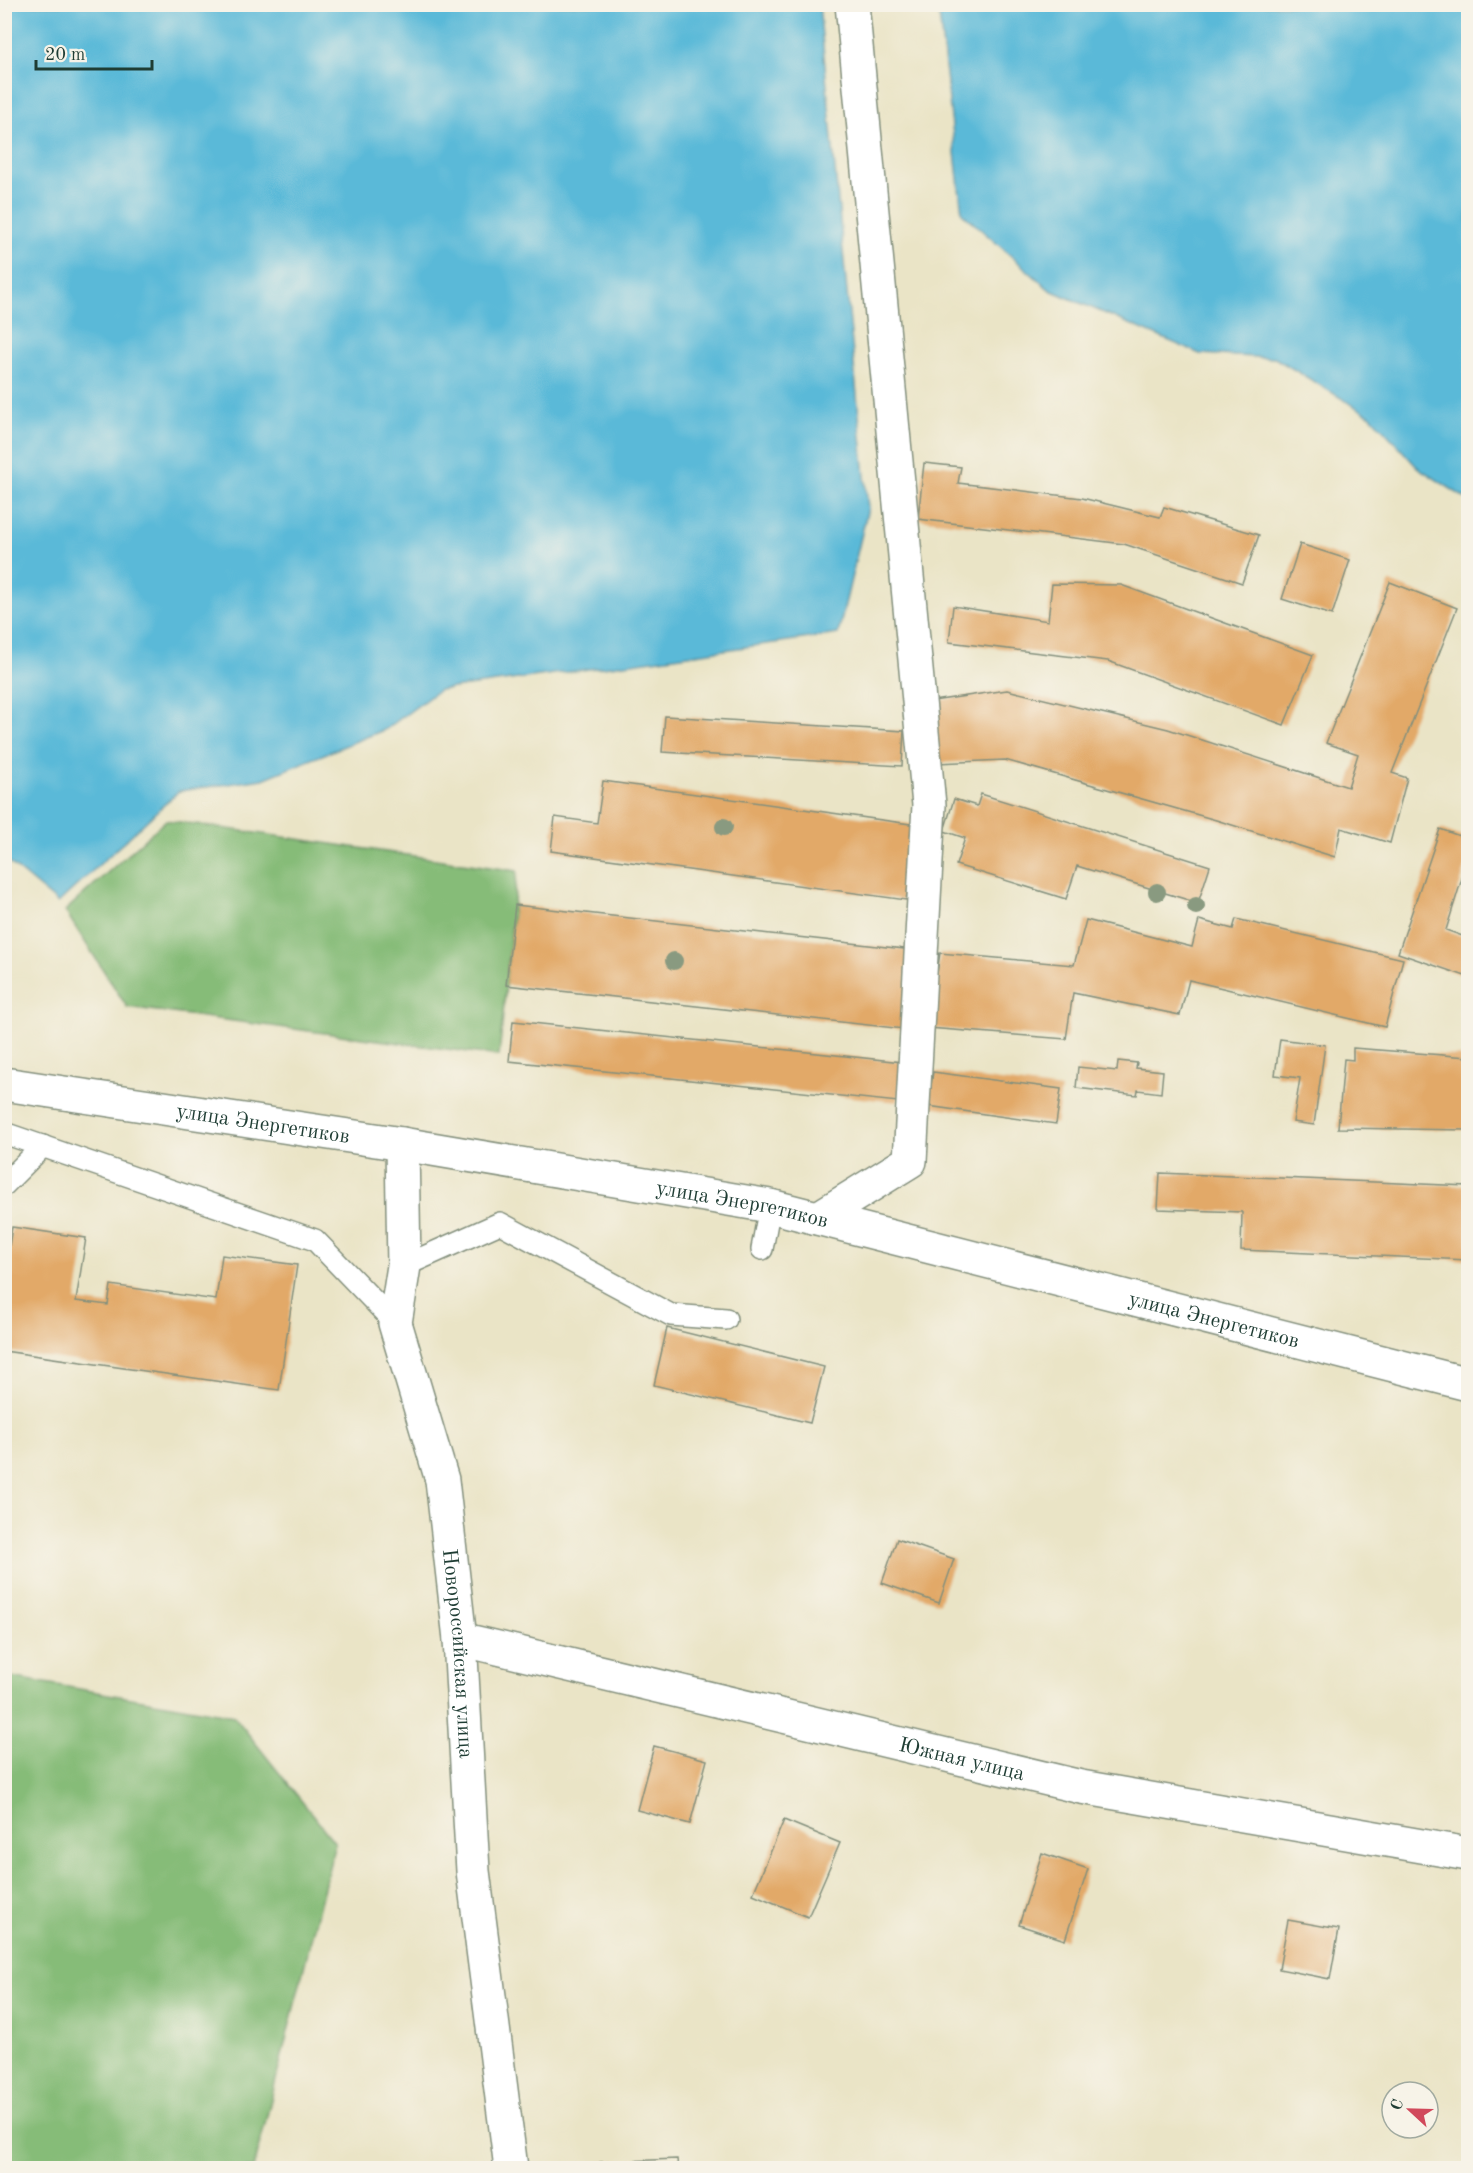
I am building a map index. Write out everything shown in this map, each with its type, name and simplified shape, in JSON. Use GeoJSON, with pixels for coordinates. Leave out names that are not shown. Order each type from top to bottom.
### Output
{"type":"FeatureCollection","features":[{"type":"Feature","properties":{"kind":"street"},"geometry":{"type":"LineString","coordinates":[[818,1218],[910,1161],[929,805],[852,4]]}},
{"type":"Feature","properties":{"kind":"street","name":"улица Энергетиков"},"geometry":{"type":"LineString","coordinates":[[4,1084],[402,1144],[770,1206],[1468,1384]]}},
{"type":"Feature","properties":{"kind":"street","name":"Новороссийская улица"},"geometry":{"type":"LineString","coordinates":[[402,1144],[404,1266],[395,1323],[442,1480],[460,1639],[473,1871],[511,2169]]}},
{"type":"Feature","properties":{"kind":"street","name":"Южная улица"},"geometry":{"type":"LineString","coordinates":[[460,1639],[1081,1787],[1468,1854]]}},
{"type":"Feature","properties":{"kind":"lane"},"geometry":{"type":"LineString","coordinates":[[4,1133],[315,1240],[395,1323]]}},
{"type":"Feature","properties":{"kind":"lane"},"geometry":{"type":"LineString","coordinates":[[4,1185],[43,1146]]}},
{"type":"Feature","properties":{"kind":"lane"},"geometry":{"type":"LineString","coordinates":[[762,1249],[770,1206]]}},
{"type":"Feature","properties":{"kind":"lane"},"geometry":{"type":"LineString","coordinates":[[404,1266],[500,1223],[671,1315],[726,1319]]}},
{"type":"Feature","properties":{"kind":"green space"},"geometry":{"type":"Polygon","coordinates":[[[166,820],[517,871],[499,1056],[127,1007],[65,911],[166,820]]]}},
{"type":"Feature","properties":{"kind":"green space"},"geometry":{"type":"Polygon","coordinates":[[[5,1676],[234,1716],[335,1843],[254,2168],[5,2168],[5,1676]]]}},
{"type":"Feature","properties":{"kind":"water"},"geometry":{"type":"Polygon","coordinates":[[[4,5],[819,5],[868,508],[838,634],[439,690],[386,729],[263,779],[179,791],[58,903],[5,859],[4,5]]]}},
{"type":"Feature","properties":{"kind":"water"},"geometry":{"type":"Polygon","coordinates":[[[938,5],[1468,5],[1468,500],[1417,467],[1371,416],[1275,358],[1200,354],[1050,290],[962,213],[938,5]]]}},
{"type":"Feature","properties":{"kind":"building"},"geometry":{"type":"Polygon","coordinates":[[[924,463],[961,467],[958,483],[1082,498],[1160,517],[1164,507],[1259,535],[1242,583],[1124,544],[918,519],[924,463]]]}},
{"type":"Feature","properties":{"kind":"building"},"geometry":{"type":"Polygon","coordinates":[[[1300,544],[1350,560],[1332,615],[1282,599],[1300,544]]]}},
{"type":"Feature","properties":{"kind":"building"},"geometry":{"type":"Polygon","coordinates":[[[1390,582],[1457,608],[1392,773],[1407,778],[1390,843],[1341,828],[1335,857],[1216,820],[1005,760],[937,763],[933,701],[1007,690],[1168,729],[1348,787],[1358,754],[1326,743],[1390,582]]]}},
{"type":"Feature","properties":{"kind":"building"},"geometry":{"type":"Polygon","coordinates":[[[1052,584],[1121,585],[1313,655],[1284,725],[1108,661],[949,642],[953,606],[1048,621],[1052,584]]]}},
{"type":"Feature","properties":{"kind":"building"},"geometry":{"type":"Polygon","coordinates":[[[665,716],[904,731],[902,766],[662,752],[665,716]]]}},
{"type":"Feature","properties":{"kind":"building"},"geometry":{"type":"Polygon","coordinates":[[[603,781],[917,825],[906,900],[551,851],[555,817],[597,823],[603,781]]]}},
{"type":"Feature","properties":{"kind":"building"},"geometry":{"type":"Polygon","coordinates":[[[981,794],[1210,866],[1198,903],[1077,866],[1066,899],[956,865],[965,838],[944,831],[954,799],[977,806],[981,794]]]}},
{"type":"Feature","properties":{"kind":"building"},"geometry":{"type":"Polygon","coordinates":[[[1440,829],[1468,839],[1468,859],[1446,930],[1468,938],[1468,977],[1398,953],[1440,829]]]}},
{"type":"Feature","properties":{"kind":"building"},"geometry":{"type":"Polygon","coordinates":[[[515,905],[913,950],[904,1029],[506,985],[515,905]]]}},
{"type":"Feature","properties":{"kind":"building"},"geometry":{"type":"Polygon","coordinates":[[[1236,919],[1403,959],[1385,1027],[1189,980],[1180,1015],[1073,993],[1066,1039],[929,1028],[940,953],[1074,965],[1086,920],[1192,947],[1199,920],[1233,929],[1236,919]]]}},
{"type":"Feature","properties":{"kind":"building"},"geometry":{"type":"Polygon","coordinates":[[[513,1021],[902,1062],[898,1102],[509,1061],[513,1021]]]}},
{"type":"Feature","properties":{"kind":"building"},"geometry":{"type":"Polygon","coordinates":[[[1280,1039],[1325,1045],[1314,1125],[1293,1122],[1300,1078],[1275,1075],[1280,1039]]]}},
{"type":"Feature","properties":{"kind":"building"},"geometry":{"type":"Polygon","coordinates":[[[1353,1048],[1468,1057],[1468,1130],[1338,1128],[1344,1059],[1353,1060],[1353,1048]]]}},
{"type":"Feature","properties":{"kind":"building"},"geometry":{"type":"Polygon","coordinates":[[[1118,1061],[1137,1063],[1136,1068],[1163,1071],[1161,1093],[1138,1090],[1137,1095],[1076,1088],[1078,1067],[1117,1071],[1118,1061]]]}},
{"type":"Feature","properties":{"kind":"building"},"geometry":{"type":"Polygon","coordinates":[[[933,1072],[1061,1089],[1056,1124],[928,1106],[933,1072]]]}},
{"type":"Feature","properties":{"kind":"building"},"geometry":{"type":"Polygon","coordinates":[[[1160,1173],[1468,1186],[1468,1260],[1241,1250],[1242,1212],[1158,1209],[1160,1173]]]}},
{"type":"Feature","properties":{"kind":"building"},"geometry":{"type":"Polygon","coordinates":[[[12,1227],[86,1238],[76,1301],[108,1305],[111,1285],[216,1300],[222,1255],[297,1265],[279,1390],[4,1351],[4,1279],[12,1227]]]}},
{"type":"Feature","properties":{"kind":"building"},"geometry":{"type":"Polygon","coordinates":[[[667,1328],[824,1367],[810,1423],[654,1385],[667,1328]]]}},
{"type":"Feature","properties":{"kind":"building"},"geometry":{"type":"Polygon","coordinates":[[[897,1539],[954,1559],[939,1603],[882,1583],[897,1539]]]}},
{"type":"Feature","properties":{"kind":"building"},"geometry":{"type":"Polygon","coordinates":[[[654,1746],[707,1760],[690,1824],[637,1810],[654,1746]]]}},
{"type":"Feature","properties":{"kind":"building"},"geometry":{"type":"Polygon","coordinates":[[[784,1820],[840,1843],[808,1917],[753,1894],[784,1820]]]}},
{"type":"Feature","properties":{"kind":"building"},"geometry":{"type":"Polygon","coordinates":[[[1042,1853],[1088,1869],[1065,1940],[1019,1925],[1042,1853]]]}},
{"type":"Feature","properties":{"kind":"building"},"geometry":{"type":"Polygon","coordinates":[[[1288,1920],[1339,1929],[1330,1979],[1279,1969],[1288,1920]]]}},
{"type":"Feature","properties":{"kind":"building"},"geometry":{"type":"Polygon","coordinates":[[[677,2159],[678,2168],[600,2168],[600,2162],[677,2159]]]}}]}
